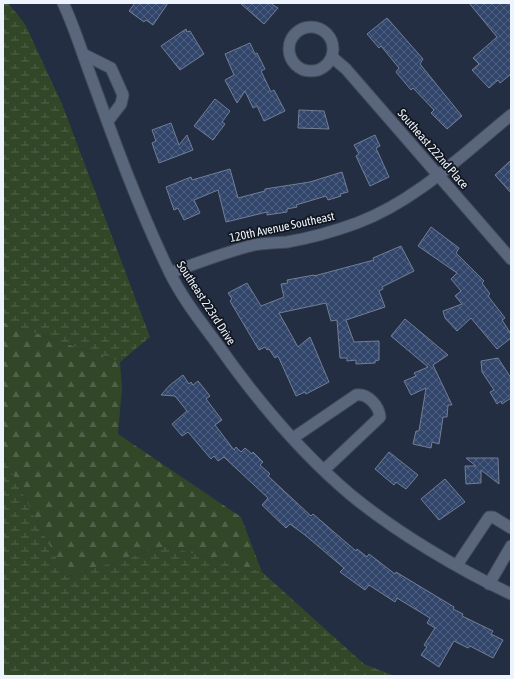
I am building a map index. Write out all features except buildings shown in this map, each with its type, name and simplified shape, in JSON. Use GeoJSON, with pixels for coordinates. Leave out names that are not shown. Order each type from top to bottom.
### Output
{"type":"FeatureCollection","features":[{"type":"Feature","properties":{"kind":"street","name":"Southeast 223rd Drive"},"geometry":{"type":"LineString","coordinates":[[62,3],[71,19],[136,195],[170,273],[196,316],[228,360],[268,410],[293,438],[324,470],[352,495],[400,530],[489,584],[511,594]]}},
{"type":"Feature","properties":{"kind":"street"},"geometry":{"type":"LineString","coordinates":[[310,27],[319,28],[327,33],[332,40],[334,49],[332,57],[328,65],[321,70],[312,72],[303,70],[296,66],[291,59],[288,50],[290,41],[295,34],[302,29],[310,27]]}},
{"type":"Feature","properties":{"kind":"street"},"geometry":{"type":"LineString","coordinates":[[83,54],[111,68],[123,95],[120,104],[108,121]]}},
{"type":"Feature","properties":{"kind":"street","name":"Southeast 222nd Place"},"geometry":{"type":"LineString","coordinates":[[332,57],[346,68],[511,259]]}},
{"type":"Feature","properties":{"kind":"street","name":"120th Avenue Southeast"},"geometry":{"type":"LineString","coordinates":[[170,273],[228,252],[255,245],[287,242],[319,235],[358,222],[405,199],[438,175],[511,114]]}},
{"type":"Feature","properties":{"kind":"street"},"geometry":{"type":"LineString","coordinates":[[293,438],[356,395],[367,397],[379,409],[380,417],[324,470]]}},
{"type":"Feature","properties":{"kind":"street"},"geometry":{"type":"LineString","coordinates":[[457,565],[489,517],[493,517],[511,528]]}},
{"type":"Feature","properties":{"kind":"street"},"geometry":{"type":"LineString","coordinates":[[489,584],[511,546]]}},
{"type":"Feature","properties":{"kind":"green space"},"geometry":{"type":"Polygon","coordinates":[[[3,3],[8,3],[25,24],[62,104],[150,337],[120,362],[3,322],[3,3]]]}},
{"type":"Feature","properties":{"kind":"green space"},"geometry":{"type":"Polygon","coordinates":[[[3,322],[120,362],[122,388],[118,434],[241,517],[262,572],[166,546],[66,577],[3,456],[3,322]]]}},
{"type":"Feature","properties":{"kind":"green space"},"geometry":{"type":"Polygon","coordinates":[[[3,456],[66,577],[166,546],[262,572],[364,664],[395,676],[3,676],[3,456]]]}}]}
